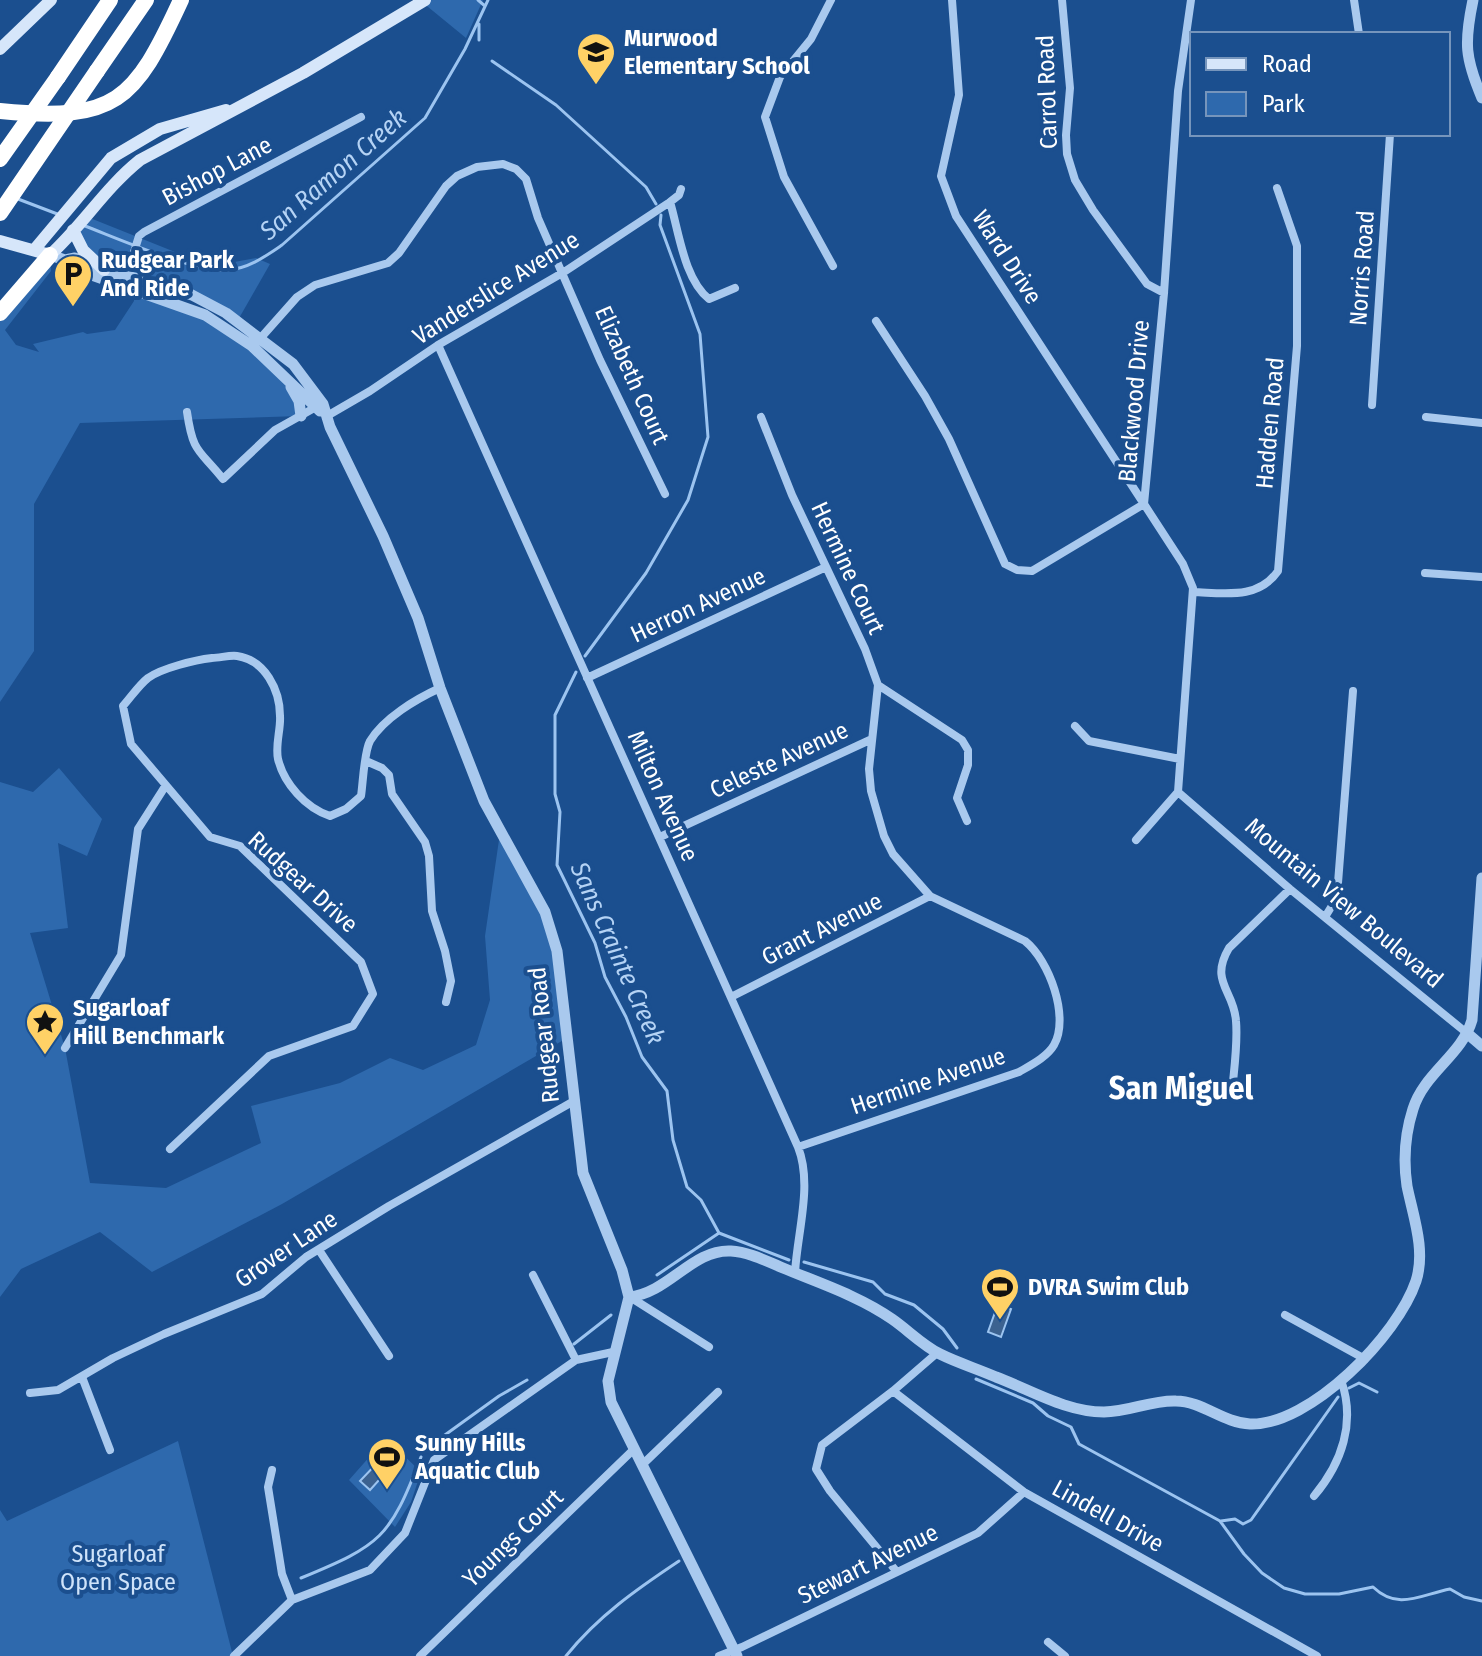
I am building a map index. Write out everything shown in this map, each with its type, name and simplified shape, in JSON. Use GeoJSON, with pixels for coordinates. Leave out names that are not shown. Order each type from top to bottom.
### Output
{"type":"FeatureCollection","features":[{"type":"Feature","properties":{"kind":"highway"},"geometry":{"type":"LineString","coordinates":[[0,159],[110,0]]}},
{"type":"Feature","properties":{"kind":"highway"},"geometry":{"type":"LineString","coordinates":[[0,213],[146,0]]}},
{"type":"Feature","properties":{"kind":"highway"},"geometry":{"type":"LineString","coordinates":[[0,111],[66,114],[88,111],[117,98],[140,78],[181,0]]}},
{"type":"Feature","properties":{"kind":"highway"},"geometry":{"type":"LineString","coordinates":[[0,313],[50,255]]}},
{"type":"Feature","properties":{"kind":"main road"},"geometry":{"type":"LineString","coordinates":[[0,49],[51,0]]}},
{"type":"Feature","properties":{"kind":"main road"},"geometry":{"type":"LineString","coordinates":[[50,255],[117,178],[140,160],[303,73],[425,0]]}},
{"type":"Feature","properties":{"kind":"main road"},"geometry":{"type":"LineString","coordinates":[[50,255],[48,231],[111,158],[160,129],[245,105]]}},
{"type":"Feature","properties":{"kind":"main road"},"geometry":{"type":"LineString","coordinates":[[73,230],[83,250],[101,273]]}},
{"type":"Feature","properties":{"kind":"main road","name":"Rudgear Road"},"geometry":{"type":"LineString","coordinates":[[0,241],[50,255]]}},
{"type":"Feature","properties":{"kind":"street"},"geometry":{"type":"LineString","coordinates":[[831,0],[811,39],[780,77],[765,117],[784,177],[833,266]]}},
{"type":"Feature","properties":{"kind":"street","name":"Ward Drive"},"geometry":{"type":"LineString","coordinates":[[952,0],[959,95],[941,176],[956,216],[1144,504]]}},
{"type":"Feature","properties":{"kind":"street","name":"Carrol Road"},"geometry":{"type":"LineString","coordinates":[[1062,0],[1070,88],[1067,154],[1075,180],[1147,284],[1164,293]]}},
{"type":"Feature","properties":{"kind":"street","name":"Blackwood Drive"},"geometry":{"type":"LineString","coordinates":[[1178,792],[1193,592],[1189,575],[1144,504],[1164,293],[1178,91],[1191,0]]}},
{"type":"Feature","properties":{"kind":"street"},"geometry":{"type":"LineString","coordinates":[[1354,0],[1359,32]]}},
{"type":"Feature","properties":{"kind":"street"},"geometry":{"type":"LineString","coordinates":[[1473,0],[1467,25],[1467,64],[1482,98]]}},
{"type":"Feature","properties":{"kind":"street","name":"Bishop Lane"},"geometry":{"type":"LineString","coordinates":[[125,280],[139,236],[361,117]]}},
{"type":"Feature","properties":{"kind":"street","name":"Norris Road"},"geometry":{"type":"LineString","coordinates":[[1372,405],[1390,136]]}},
{"type":"Feature","properties":{"kind":"street","name":"Elizabeth Court"},"geometry":{"type":"LineString","coordinates":[[256,343],[297,297],[315,285],[388,263],[399,253],[446,186],[457,176],[477,167],[503,164],[516,169],[526,179],[538,218],[600,360],[665,494]]}},
{"type":"Feature","properties":{"kind":"street","name":"Hadden Road"},"geometry":{"type":"LineString","coordinates":[[1193,592],[1248,593],[1266,584],[1278,571],[1297,346],[1297,246],[1277,188]]}},
{"type":"Feature","properties":{"kind":"street","name":"Vanderslice Avenue"},"geometry":{"type":"LineString","coordinates":[[327,416],[438,345],[564,272],[670,202],[681,189]]}},
{"type":"Feature","properties":{"kind":"street"},"geometry":{"type":"LineString","coordinates":[[670,202],[686,259],[699,291],[709,299],[735,288]]}},
{"type":"Feature","properties":{"kind":"street","name":"Rudgear Road"},"geometry":{"type":"LineString","coordinates":[[50,255],[75,258],[101,273],[125,280],[205,315],[293,364],[323,404],[418,618],[440,688],[484,801],[545,912],[557,951],[583,1173],[622,1270],[629,1297]]}},
{"type":"Feature","properties":{"kind":"street"},"geometry":{"type":"LineString","coordinates":[[876,321],[949,439],[1001,559],[1011,568],[1032,571],[1144,504]]}},
{"type":"Feature","properties":{"kind":"street","name":"Rudgear Road"},"geometry":{"type":"LineString","coordinates":[[256,343],[327,416]]}},
{"type":"Feature","properties":{"kind":"street","name":"Milton Avenue"},"geometry":{"type":"LineString","coordinates":[[438,345],[803,1159],[804,1185],[795,1273]]}},
{"type":"Feature","properties":{"kind":"street"},"geometry":{"type":"LineString","coordinates":[[285,376],[299,401],[301,416]]}},
{"type":"Feature","properties":{"kind":"street"},"geometry":{"type":"LineString","coordinates":[[187,412],[191,440],[201,456],[223,479],[275,430],[316,407]]}},
{"type":"Feature","properties":{"kind":"street","name":"Hermine Court"},"geometry":{"type":"LineString","coordinates":[[761,417],[792,495],[865,649],[878,685],[872,739]]}},
{"type":"Feature","properties":{"kind":"street"},"geometry":{"type":"LineString","coordinates":[[1426,417],[1482,423]]}},
{"type":"Feature","properties":{"kind":"street","name":"Herron Avenue"},"geometry":{"type":"LineString","coordinates":[[587,678],[826,567]]}},
{"type":"Feature","properties":{"kind":"street"},"geometry":{"type":"LineString","coordinates":[[1425,573],[1482,577]]}},
{"type":"Feature","properties":{"kind":"street","name":"Rudgear Drive"},"geometry":{"type":"LineString","coordinates":[[170,1149],[269,1056],[353,1026],[373,994],[361,962],[240,846],[210,837],[131,744],[123,706],[149,678],[196,660],[236,656],[253,661],[263,669],[279,694],[281,716],[277,756],[283,772],[296,792],[315,811],[330,816],[346,809],[361,796],[369,743],[384,725],[423,696],[440,688]]}},
{"type":"Feature","properties":{"kind":"street"},"geometry":{"type":"LineString","coordinates":[[878,685],[962,740],[968,750],[968,765],[957,798],[967,821]]}},
{"type":"Feature","properties":{"kind":"street"},"geometry":{"type":"LineString","coordinates":[[1325,917],[1333,904],[1338,883],[1353,691]]}},
{"type":"Feature","properties":{"kind":"street"},"geometry":{"type":"LineString","coordinates":[[1075,726],[1089,741],[1180,759]]}},
{"type":"Feature","properties":{"kind":"street","name":"Celeste Avenue"},"geometry":{"type":"LineString","coordinates":[[660,837],[872,739]]}},
{"type":"Feature","properties":{"kind":"street","name":"Hermine Avenue"},"geometry":{"type":"LineString","coordinates":[[798,1147],[928,1101],[1009,1077],[1031,1065],[1055,1043],[1058,1034],[1058,1005],[1048,969],[1041,957],[1025,941],[930,896],[893,854],[884,836],[871,791],[872,739]]}},
{"type":"Feature","properties":{"kind":"street"},"geometry":{"type":"LineString","coordinates":[[366,761],[389,775],[392,794],[425,842],[429,856],[432,911],[451,981],[446,1002]]}},
{"type":"Feature","properties":{"kind":"street"},"geometry":{"type":"LineString","coordinates":[[65,1048],[121,955],[138,829],[166,785]]}},
{"type":"Feature","properties":{"kind":"street"},"geometry":{"type":"LineString","coordinates":[[1136,840],[1178,792]]}},
{"type":"Feature","properties":{"kind":"street","name":"Mountain View Boulevard"},"geometry":{"type":"LineString","coordinates":[[1178,792],[1290,889],[1482,1046]]}},
{"type":"Feature","properties":{"kind":"street"},"geometry":{"type":"LineString","coordinates":[[629,1297],[655,1291],[688,1266],[716,1252],[740,1252],[873,1307],[937,1353],[1069,1407],[1119,1411],[1178,1400],[1234,1421],[1252,1424],[1264,1423],[1296,1410],[1326,1393],[1365,1359],[1411,1292],[1420,1268],[1404,1160],[1405,1139],[1413,1106],[1427,1079],[1468,1034],[1472,1020],[1482,878]]}},
{"type":"Feature","properties":{"kind":"street"},"geometry":{"type":"LineString","coordinates":[[1232,1092],[1236,1024],[1233,1004],[1220,977],[1222,960],[1229,948],[1290,889]]}},
{"type":"Feature","properties":{"kind":"street","name":"Grant Avenue"},"geometry":{"type":"LineString","coordinates":[[731,997],[930,896]]}},
{"type":"Feature","properties":{"kind":"street","name":"Grover Lane"},"geometry":{"type":"LineString","coordinates":[[30,1393],[51,1393],[113,1358],[262,1294],[306,1257],[574,1101]]}},
{"type":"Feature","properties":{"kind":"street"},"geometry":{"type":"LineString","coordinates":[[319,1250],[389,1356]]}},
{"type":"Feature","properties":{"kind":"street"},"geometry":{"type":"LineString","coordinates":[[533,1275],[576,1360]]}},
{"type":"Feature","properties":{"kind":"street"},"geometry":{"type":"LineString","coordinates":[[629,1297],[709,1347]]}},
{"type":"Feature","properties":{"kind":"street"},"geometry":{"type":"LineString","coordinates":[[629,1297],[608,1381],[611,1402],[736,1653]]}},
{"type":"Feature","properties":{"kind":"street"},"geometry":{"type":"LineString","coordinates":[[1285,1315],[1365,1359]]}},
{"type":"Feature","properties":{"kind":"street"},"geometry":{"type":"LineString","coordinates":[[234,1656],[292,1600],[370,1570],[405,1533],[434,1460],[576,1360],[613,1352]]}},
{"type":"Feature","properties":{"kind":"street"},"geometry":{"type":"LineString","coordinates":[[897,1572],[830,1491],[816,1469],[822,1445],[937,1353]]}},
{"type":"Feature","properties":{"kind":"street"},"geometry":{"type":"LineString","coordinates":[[82,1377],[110,1450]]}},
{"type":"Feature","properties":{"kind":"street"},"geometry":{"type":"LineString","coordinates":[[1314,1496],[1330,1475],[1346,1436],[1348,1407],[1341,1380]]}},
{"type":"Feature","properties":{"kind":"street","name":"Lindell Drive"},"geometry":{"type":"LineString","coordinates":[[893,1391],[1024,1492],[1317,1656]]}},
{"type":"Feature","properties":{"kind":"street"},"geometry":{"type":"LineString","coordinates":[[642,1465],[718,1392]]}},
{"type":"Feature","properties":{"kind":"street","name":"Youngs Court"},"geometry":{"type":"LineString","coordinates":[[420,1656],[634,1449]]}},
{"type":"Feature","properties":{"kind":"street"},"geometry":{"type":"LineString","coordinates":[[272,1470],[268,1487],[282,1574],[292,1600]]}},
{"type":"Feature","properties":{"kind":"street","name":"Stewart Avenue"},"geometry":{"type":"LineString","coordinates":[[719,1656],[736,1653],[978,1533],[1024,1492]]}},
{"type":"Feature","properties":{"kind":"street"},"geometry":{"type":"LineString","coordinates":[[1048,1642],[1065,1656]]}},
{"type":"Feature","properties":{"kind":"green space"},"geometry":{"type":"Polygon","coordinates":[[[483,0],[466,38],[422,2],[483,0]]]}},
{"type":"Feature","properties":{"kind":"green space"},"geometry":{"type":"Polygon","coordinates":[[[85,216],[185,256],[218,265],[256,258],[270,264],[238,320],[192,295],[104,270],[78,241],[85,216]]]}},
{"type":"Feature","properties":{"kind":"green space"},"geometry":{"type":"Polygon","coordinates":[[[50,255],[51,271],[5,330],[16,345],[39,352],[33,344],[83,332],[115,330],[134,301],[133,289],[205,315],[285,376],[300,416],[80,423],[34,504],[34,651],[0,702],[0,313],[50,255]]]}},
{"type":"Feature","properties":{"kind":"green space"},"geometry":{"type":"Polygon","coordinates":[[[59,768],[102,819],[87,856],[58,843],[68,928],[30,933],[65,1048],[90,1183],[166,1188],[261,1143],[251,1106],[340,1083],[390,1058],[423,1070],[476,1045],[490,1000],[485,936],[500,833],[545,912],[567,1038],[282,1204],[152,1272],[100,1232],[21,1269],[0,1297],[0,782],[33,792],[59,768]]]}},
{"type":"Feature","properties":{"kind":"green space","name":"Sugarloaf Open Space"},"geometry":{"type":"Polygon","coordinates":[[[178,1441],[233,1656],[0,1656],[0,1510],[7,1521],[178,1441]]]}},
{"type":"Feature","properties":{"kind":"green space","name":"Sunny Hills Aquatic Club"},"geometry":{"type":"Polygon","coordinates":[[[391,1443],[421,1472],[411,1502],[395,1527],[349,1480],[379,1446],[391,1443]]]}},
{"type":"Feature","properties":{"kind":"shaded area","name":"DVRA Swim Club"},"geometry":{"type":"Polygon","coordinates":[[[998,1304],[1011,1309],[1001,1337],[988,1332],[998,1304]]]}},
{"type":"Feature","properties":{"kind":"shaded area"},"geometry":{"type":"Polygon","coordinates":[[[380,1460],[389,1469],[370,1490],[360,1481],[380,1460]]]}},
{"type":"Feature","properties":{"kind":"waterway","name":"San Ramon Creek"},"geometry":{"type":"LineString","coordinates":[[478,0],[485,6]]}},
{"type":"Feature","properties":{"kind":"waterway","name":"San Ramon Creek"},"geometry":{"type":"LineString","coordinates":[[85,226],[196,266],[227,270],[249,265],[282,245],[425,118],[465,49],[488,0]]}},
{"type":"Feature","properties":{"kind":"waterway","name":"Sans Crainte Creek"},"geometry":{"type":"LineString","coordinates":[[479,24],[479,40]]}},
{"type":"Feature","properties":{"kind":"waterway","name":"Sans Crainte Creek"},"geometry":{"type":"LineString","coordinates":[[492,61],[556,105],[646,187],[656,204]]}},
{"type":"Feature","properties":{"kind":"waterway","name":"San Ramon Creek"},"geometry":{"type":"LineString","coordinates":[[18,199],[60,215]]}},
{"type":"Feature","properties":{"kind":"waterway","name":"Sans Crainte Creek"},"geometry":{"type":"LineString","coordinates":[[585,656],[646,573],[688,500],[708,437],[700,334],[660,225],[661,215]]}},
{"type":"Feature","properties":{"kind":"waterway","name":"Sans Crainte Creek"},"geometry":{"type":"LineString","coordinates":[[576,672],[555,715],[555,794],[560,812],[557,865],[595,943],[605,977],[642,1057],[667,1091],[673,1140],[687,1187],[701,1200],[719,1233],[789,1260]]}},
{"type":"Feature","properties":{"kind":"waterway","name":"Sans Crainte Creek"},"geometry":{"type":"LineString","coordinates":[[657,1275],[719,1233]]}},
{"type":"Feature","properties":{"kind":"waterway","name":"Sans Crainte Creek"},"geometry":{"type":"LineString","coordinates":[[804,1262],[873,1282],[885,1294],[914,1305],[943,1329],[957,1348]]}},
{"type":"Feature","properties":{"kind":"waterway","name":"Sans Crainte Creek"},"geometry":{"type":"LineString","coordinates":[[574,1344],[611,1315]]}},
{"type":"Feature","properties":{"kind":"waterway","name":"Sans Crainte Creek"},"geometry":{"type":"LineString","coordinates":[[976,1379],[1033,1403],[1048,1416],[1071,1427],[1079,1444],[1220,1521],[1262,1573],[1284,1588],[1305,1594],[1339,1594],[1373,1587],[1382,1594],[1400,1600],[1450,1589],[1464,1597],[1482,1601]]}},
{"type":"Feature","properties":{"kind":"waterway","name":"Sans Crainte Creek"},"geometry":{"type":"LineString","coordinates":[[431,1445],[499,1396],[527,1380]]}},
{"type":"Feature","properties":{"kind":"waterway","name":"San Ramon Creek"},"geometry":{"type":"LineString","coordinates":[[1349,1388],[1359,1383],[1377,1392]]}},
{"type":"Feature","properties":{"kind":"waterway"},"geometry":{"type":"LineString","coordinates":[[1221,1521],[1235,1519],[1243,1524],[1251,1520],[1338,1397]]}},
{"type":"Feature","properties":{"kind":"waterway","name":"Sans Crainte Creek"},"geometry":{"type":"LineString","coordinates":[[301,1578],[349,1557],[379,1536],[391,1522],[421,1457]]}},
{"type":"Feature","properties":{"kind":"waterway"},"geometry":{"type":"LineString","coordinates":[[566,1656],[605,1616],[679,1561]]}},
{"type":"Feature","properties":{"kind":"place","name":"Murwood Elementary School"},"geometry":{"type":"Point","coordinates":[596,86]}},
{"type":"Feature","properties":{"kind":"place","name":"Rudgear Park And Ride"},"geometry":{"type":"Point","coordinates":[73,308]}},
{"type":"Feature","properties":{"kind":"place","name":"Sugarloaf Hill Benchmark"},"geometry":{"type":"Point","coordinates":[45,1056]}},
{"type":"Feature","properties":{"kind":"place","name":"DVRA Swim Club"},"geometry":{"type":"Point","coordinates":[1000,1321]}},
{"type":"Feature","properties":{"kind":"place","name":"Sunny Hills Aquatic Club"},"geometry":{"type":"Point","coordinates":[387,1491]}},
{"type":"Feature","properties":{"kind":"district","name":"San Miguel"},"geometry":{"type":"Point","coordinates":[1181,1088]}}]}
